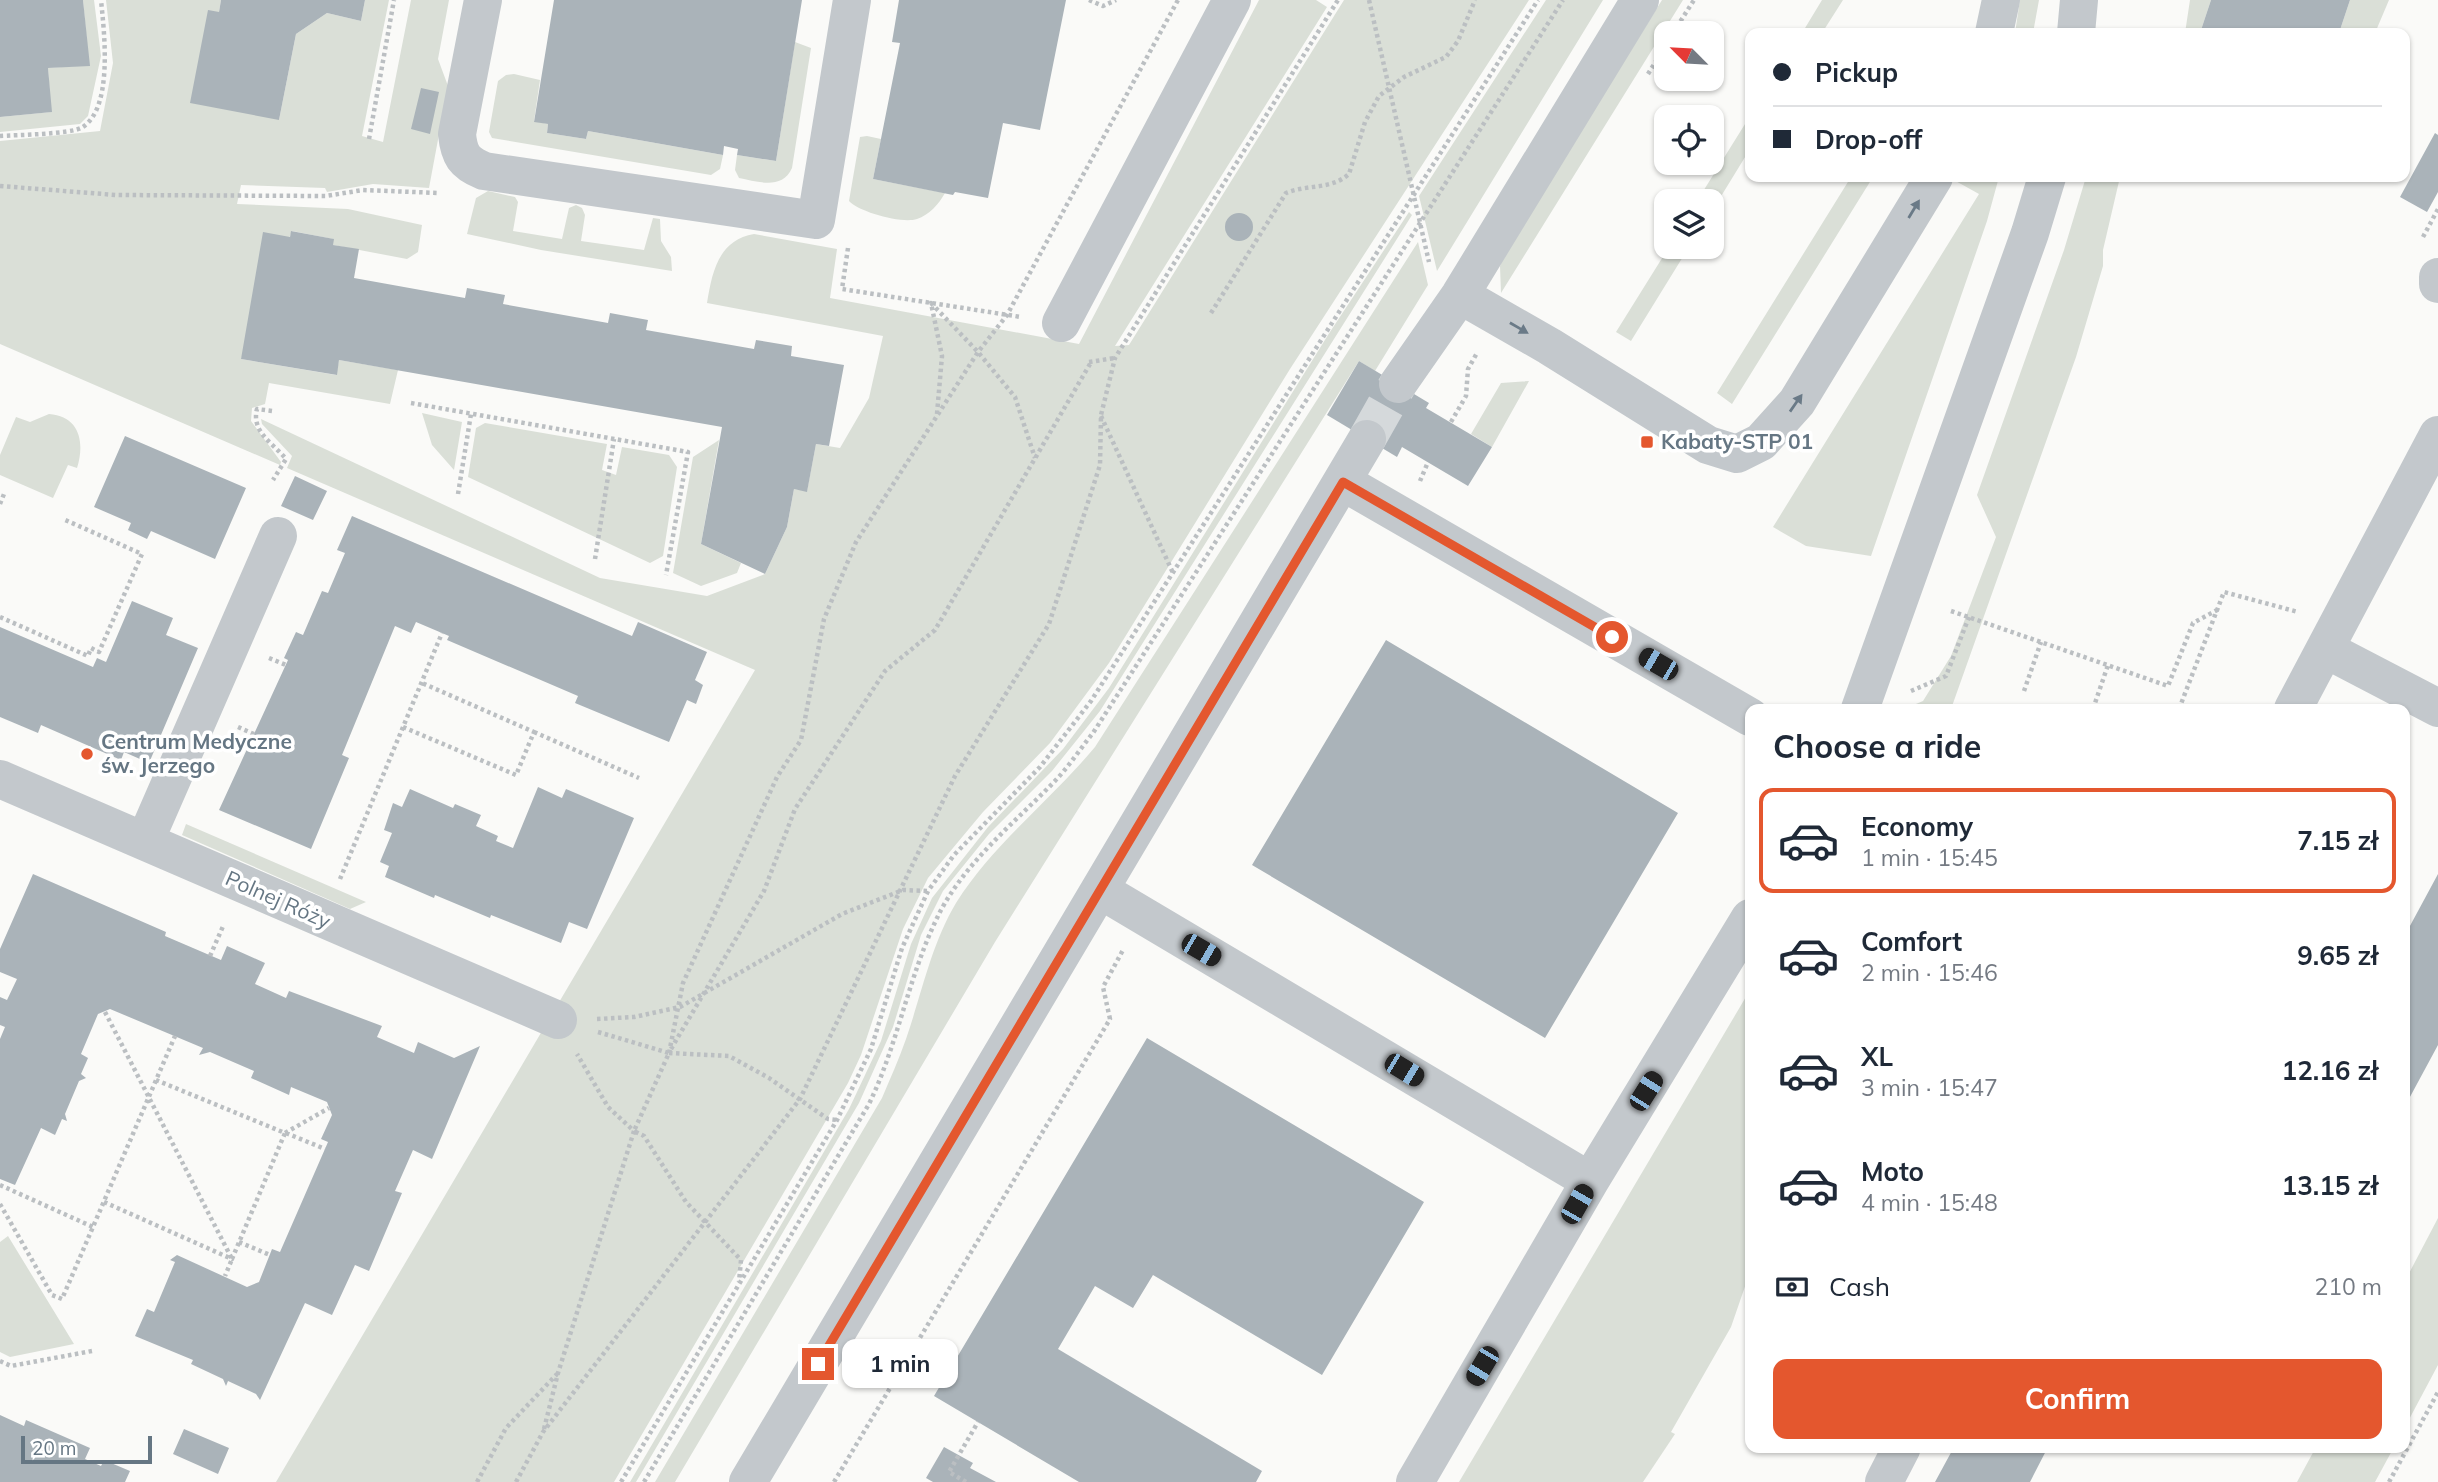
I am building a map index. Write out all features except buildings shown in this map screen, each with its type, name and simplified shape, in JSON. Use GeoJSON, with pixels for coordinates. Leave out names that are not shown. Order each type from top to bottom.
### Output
{"type":"FeatureCollection","features":[{"type":"Feature","properties":{"kind":"street"},"geometry":{"type":"LineString","coordinates":[[483,0],[457,134],[459,154],[471,166],[484,171],[816,220],[852,0]]}},
{"type":"Feature","properties":{"kind":"street"},"geometry":{"type":"LineString","coordinates":[[1061,323],[1232,0]]}},
{"type":"Feature","properties":{"kind":"street"},"geometry":{"type":"LineString","coordinates":[[1398,384],[1460,295],[1640,0]]}},
{"type":"Feature","properties":{"kind":"street"},"geometry":{"type":"LineString","coordinates":[[1995,28],[2001,0]]}},
{"type":"Feature","properties":{"kind":"street"},"geometry":{"type":"LineString","coordinates":[[2076,28],[2079,0]]}},
{"type":"Feature","properties":{"kind":"street"},"geometry":{"type":"LineString","coordinates":[[1460,295],[1708,445],[1737,454],[1748,450],[1777,428],[1797,402],[1931,182]]}},
{"type":"Feature","properties":{"kind":"street"},"geometry":{"type":"LineString","coordinates":[[1862,704],[2026,244],[2045,182]]}},
{"type":"Feature","properties":{"kind":"street"},"geometry":{"type":"LineString","coordinates":[[2438,277],[2438,284]]}},
{"type":"Feature","properties":{"kind":"street"},"geometry":{"type":"LineString","coordinates":[[2296,704],[2438,435]]}},
{"type":"Feature","properties":{"kind":"street"},"geometry":{"type":"LineString","coordinates":[[748,1482],[1367,439]]}},
{"type":"Feature","properties":{"kind":"street"},"geometry":{"type":"LineString","coordinates":[[1343,482],[1745,714]]}},
{"type":"Feature","properties":{"kind":"street"},"geometry":{"type":"LineString","coordinates":[[145,841],[278,536]]}},
{"type":"Feature","properties":{"kind":"street"},"geometry":{"type":"LineString","coordinates":[[2325,649],[2438,708]]}},
{"type":"Feature","properties":{"kind":"street","name":"Polnej Róży"},"geometry":{"type":"LineString","coordinates":[[0,779],[558,1020]]}},
{"type":"Feature","properties":{"kind":"street"},"geometry":{"type":"LineString","coordinates":[[1100,890],[1590,1181]]}},
{"type":"Feature","properties":{"kind":"street"},"geometry":{"type":"LineString","coordinates":[[1415,1482],[1590,1181],[1745,926]]}},
{"type":"Feature","properties":{"kind":"street"},"geometry":{"type":"LineString","coordinates":[[1884,1482],[1899,1453]]}},
{"type":"Feature","properties":{"kind":"path"},"geometry":{"type":"LineString","coordinates":[[0,136],[80,129],[95,116],[107,55],[101,0]]}},
{"type":"Feature","properties":{"kind":"path"},"geometry":{"type":"LineString","coordinates":[[369,139],[394,0]]}},
{"type":"Feature","properties":{"kind":"path"},"geometry":{"type":"LineString","coordinates":[[1089,0],[1103,6],[1116,0]]}},
{"type":"Feature","properties":{"kind":"path"},"geometry":{"type":"LineString","coordinates":[[669,1053],[683,983],[688,971],[777,777],[801,740],[824,619],[856,542],[978,352],[1007,315],[1178,0]]}},
{"type":"Feature","properties":{"kind":"path"},"geometry":{"type":"LineString","coordinates":[[516,1482],[543,1432],[800,1100],[955,776],[1049,624],[1100,465],[1101,415],[1115,358],[1338,0]]}},
{"type":"Feature","properties":{"kind":"path"},"geometry":{"type":"LineString","coordinates":[[1369,0],[1412,196],[1434,279],[1460,295]]}},
{"type":"Feature","properties":{"kind":"path"},"geometry":{"type":"LineString","coordinates":[[1211,313],[1286,193],[1307,185],[1329,186],[1349,174],[1371,107],[1388,88],[1446,57],[1461,34],[1475,0]]}},
{"type":"Feature","properties":{"kind":"path"},"geometry":{"type":"LineString","coordinates":[[621,1482],[837,1120],[871,1049],[902,948],[928,891],[980,824],[1040,767],[1067,735],[1538,0]]}},
{"type":"Feature","properties":{"kind":"path"},"geometry":{"type":"LineString","coordinates":[[644,1482],[869,1104],[884,1072],[929,936],[942,908],[992,842],[1055,781],[1093,733],[1563,0]]}},
{"type":"Feature","properties":{"kind":"path"},"geometry":{"type":"LineString","coordinates":[[1681,21],[1694,0]]}},
{"type":"Feature","properties":{"kind":"path"},"geometry":{"type":"LineString","coordinates":[[1644,80],[1654,64]]}},
{"type":"Feature","properties":{"kind":"path"},"geometry":{"type":"LineString","coordinates":[[0,186],[116,195],[326,196],[363,190],[435,192],[450,196]]}},
{"type":"Feature","properties":{"kind":"path"},"geometry":{"type":"LineString","coordinates":[[898,298],[1007,315]]}},
{"type":"Feature","properties":{"kind":"path"},"geometry":{"type":"LineString","coordinates":[[931,303],[978,352],[1015,397],[1035,459]]}},
{"type":"Feature","properties":{"kind":"path"},"geometry":{"type":"LineString","coordinates":[[931,303],[942,356],[937,415]]}},
{"type":"Feature","properties":{"kind":"path"},"geometry":{"type":"LineString","coordinates":[[1451,422],[1466,396],[1468,369],[1498,316]]}},
{"type":"Feature","properties":{"kind":"path"},"geometry":{"type":"LineString","coordinates":[[543,1432],[558,1373],[634,1131],[669,1053],[764,891],[795,809],[885,671],[935,630],[1090,364]]}},
{"type":"Feature","properties":{"kind":"path"},"geometry":{"type":"LineString","coordinates":[[411,403],[688,452],[666,575]]}},
{"type":"Feature","properties":{"kind":"path"},"geometry":{"type":"LineString","coordinates":[[272,411],[257,409],[255,417],[256,426],[286,460],[273,480]]}},
{"type":"Feature","properties":{"kind":"path"},"geometry":{"type":"LineString","coordinates":[[458,494],[471,414]]}},
{"type":"Feature","properties":{"kind":"path"},"geometry":{"type":"LineString","coordinates":[[1101,415],[1173,573]]}},
{"type":"Feature","properties":{"kind":"path"},"geometry":{"type":"LineString","coordinates":[[595,559],[614,439]]}},
{"type":"Feature","properties":{"kind":"path"},"geometry":{"type":"LineString","coordinates":[[0,503],[4,494]]}},
{"type":"Feature","properties":{"kind":"path"},"geometry":{"type":"LineString","coordinates":[[0,617],[88,656],[91,648],[99,652],[142,554],[63,519]]}},
{"type":"Feature","properties":{"kind":"path"},"geometry":{"type":"LineString","coordinates":[[2181,704],[2224,592],[2301,613]]}},
{"type":"Feature","properties":{"kind":"path"},"geometry":{"type":"LineString","coordinates":[[1951,611],[2168,686],[2193,623],[2219,609]]}},
{"type":"Feature","properties":{"kind":"path"},"geometry":{"type":"LineString","coordinates":[[1929,683],[1946,676],[1969,617]]}},
{"type":"Feature","properties":{"kind":"path"},"geometry":{"type":"LineString","coordinates":[[341,877],[442,633]]}},
{"type":"Feature","properties":{"kind":"path"},"geometry":{"type":"LineString","coordinates":[[2024,691],[2041,642]]}},
{"type":"Feature","properties":{"kind":"path"},"geometry":{"type":"LineString","coordinates":[[2095,704],[2108,665]]}},
{"type":"Feature","properties":{"kind":"path"},"geometry":{"type":"LineString","coordinates":[[422,683],[639,778]]}},
{"type":"Feature","properties":{"kind":"path"},"geometry":{"type":"LineString","coordinates":[[403,727],[516,775],[534,732]]}},
{"type":"Feature","properties":{"kind":"path"},"geometry":{"type":"LineString","coordinates":[[558,1020],[634,1017],[680,1007],[842,914],[902,890],[928,891]]}},
{"type":"Feature","properties":{"kind":"path"},"geometry":{"type":"LineString","coordinates":[[834,1482],[1110,1018],[1103,987],[1142,915]]}},
{"type":"Feature","properties":{"kind":"path"},"geometry":{"type":"LineString","coordinates":[[210,956],[224,924]]}},
{"type":"Feature","properties":{"kind":"path"},"geometry":{"type":"LineString","coordinates":[[105,1012],[232,1259]]}},
{"type":"Feature","properties":{"kind":"path"},"geometry":{"type":"LineString","coordinates":[[558,1020],[669,1053],[729,1056],[769,1078],[828,1119],[837,1120]]}},
{"type":"Feature","properties":{"kind":"path"},"geometry":{"type":"LineString","coordinates":[[558,1020],[608,1107],[634,1131],[644,1136],[686,1202],[741,1260],[738,1286]]}},
{"type":"Feature","properties":{"kind":"path"},"geometry":{"type":"LineString","coordinates":[[0,1204],[52,1295],[62,1299],[175,1036]]}},
{"type":"Feature","properties":{"kind":"path"},"geometry":{"type":"LineString","coordinates":[[156,1080],[325,1149]]}},
{"type":"Feature","properties":{"kind":"path"},"geometry":{"type":"LineString","coordinates":[[225,1276],[285,1133],[329,1108]]}},
{"type":"Feature","properties":{"kind":"path"},"geometry":{"type":"LineString","coordinates":[[0,1185],[93,1227]]}},
{"type":"Feature","properties":{"kind":"path"},"geometry":{"type":"LineString","coordinates":[[104,1202],[232,1259]]}},
{"type":"Feature","properties":{"kind":"path"},"geometry":{"type":"LineString","coordinates":[[239,1242],[270,1255]]}},
{"type":"Feature","properties":{"kind":"path"},"geometry":{"type":"LineString","coordinates":[[0,1361],[11,1366],[92,1352]]}},
{"type":"Feature","properties":{"kind":"path"},"geometry":{"type":"LineString","coordinates":[[477,1482],[506,1428],[558,1373]]}},
{"type":"Feature","properties":{"kind":"path"},"geometry":{"type":"LineString","coordinates":[[2410,1443],[2438,1392]]}},
{"type":"Feature","properties":{"kind":"path"},"geometry":{"type":"LineString","coordinates":[[966,1482],[949,1472],[978,1422]]}},
{"type":"Feature","properties":{"kind":"path"},"geometry":{"type":"LineString","coordinates":[[2389,1482],[2405,1453]]}},
{"type":"Feature","properties":{"kind":"shaded area"},"geometry":{"type":"Polygon","coordinates":[[[83,0],[94,0],[101,56],[88,116],[80,124],[0,132],[0,117],[51,112],[48,68],[89,65],[83,0]]]}},
{"type":"Feature","properties":{"kind":"shaded area"},"geometry":{"type":"Polygon","coordinates":[[[106,0],[221,0],[219,12],[279,120],[296,34],[327,13],[361,21],[365,0],[389,0],[362,136],[383,142],[411,0],[449,0],[438,59],[448,86],[429,188],[373,184],[327,192],[325,188],[241,185],[237,204],[348,209],[422,225],[418,252],[407,259],[333,245],[333,239],[292,231],[241,359],[336,375],[339,360],[398,370],[390,404],[269,383],[265,404],[252,408],[251,421],[281,462],[280,465],[0,344],[0,141],[100,131],[113,63],[106,0]]]}},
{"type":"Feature","properties":{"kind":"shaded area"},"geometry":{"type":"Polygon","coordinates":[[[1259,0],[1316,0],[1327,7],[1115,346],[1129,345],[1344,0],[1529,0],[1290,369],[1109,663],[1050,743],[983,812],[928,878],[903,929],[861,1055],[848,1083],[614,1482],[276,1482],[755,670],[287,468],[292,456],[262,424],[261,419],[600,578],[707,596],[765,574],[787,527],[794,489],[807,491],[816,444],[840,448],[869,398],[883,336],[707,303],[711,280],[725,251],[742,237],[754,234],[837,249],[830,298],[1079,344],[1259,0]]]}},
{"type":"Feature","properties":{"kind":"shaded area"},"geometry":{"type":"Polygon","coordinates":[[[1546,0],[1603,0],[1437,271],[1419,196],[1546,0]]]}},
{"type":"Feature","properties":{"kind":"shaded area"},"geometry":{"type":"Polygon","coordinates":[[[1662,0],[1683,0],[1670,21],[1654,21],[1654,47],[1501,293],[1500,266],[1506,251],[1662,0]]]}},
{"type":"Feature","properties":{"kind":"shaded area"},"geometry":{"type":"Polygon","coordinates":[[[1822,0],[1843,0],[1825,28],[1805,28],[1822,0]]]}},
{"type":"Feature","properties":{"kind":"shaded area"},"geometry":{"type":"Polygon","coordinates":[[[2020,0],[2039,0],[2034,28],[2016,28],[2020,0]]]}},
{"type":"Feature","properties":{"kind":"shaded area"},"geometry":{"type":"Polygon","coordinates":[[[2190,0],[2211,0],[2202,28],[2186,28],[2190,0]]]}},
{"type":"Feature","properties":{"kind":"shaded area"},"geometry":{"type":"Polygon","coordinates":[[[2350,0],[2389,0],[2377,28],[2341,28],[2350,0]]]}},
{"type":"Feature","properties":{"kind":"shaded area"},"geometry":{"type":"Polygon","coordinates":[[[795,42],[811,48],[792,168],[788,175],[776,182],[739,178],[735,170],[737,155],[776,161],[795,42]]]}},
{"type":"Feature","properties":{"kind":"shaded area"},"geometry":{"type":"Polygon","coordinates":[[[514,74],[540,80],[534,121],[548,124],[547,133],[586,139],[588,131],[723,155],[720,169],[711,175],[492,138],[489,132],[498,81],[506,75],[514,74]]]}},
{"type":"Feature","properties":{"kind":"shaded area"},"geometry":{"type":"Polygon","coordinates":[[[1745,124],[1745,157],[1724,191],[1724,189],[1704,189],[1713,175],[1724,175],[1724,158],[1745,124]]]}},
{"type":"Feature","properties":{"kind":"shaded area"},"geometry":{"type":"Polygon","coordinates":[[[860,137],[881,139],[873,179],[945,193],[930,212],[917,219],[901,220],[871,213],[849,201],[860,137]]]}},
{"type":"Feature","properties":{"kind":"shaded area"},"geometry":{"type":"Polygon","coordinates":[[[1848,182],[1870,182],[1732,404],[1717,393],[1848,182]]]}},
{"type":"Feature","properties":{"kind":"shaded area"},"geometry":{"type":"Polygon","coordinates":[[[1957,182],[1998,182],[1987,221],[1871,556],[1806,546],[1773,527],[1979,194],[1957,182]]]}},
{"type":"Feature","properties":{"kind":"shaded area"},"geometry":{"type":"Polygon","coordinates":[[[2084,182],[2119,182],[2103,250],[2103,266],[2076,357],[1953,704],[1916,704],[1923,701],[1951,656],[1996,537],[1977,495],[2064,250],[2084,182]]]}},
{"type":"Feature","properties":{"kind":"shaded area"},"geometry":{"type":"Polygon","coordinates":[[[488,191],[515,197],[518,202],[513,231],[562,239],[569,208],[576,205],[582,208],[585,215],[581,241],[644,250],[653,218],[660,219],[661,241],[671,257],[672,271],[541,250],[467,234],[476,198],[488,191]]]}},
{"type":"Feature","properties":{"kind":"shaded area"},"geometry":{"type":"Polygon","coordinates":[[[1409,212],[1412,215],[1100,711],[1052,771],[989,834],[943,891],[921,935],[893,1027],[859,1103],[636,1482],[630,1482],[849,1109],[881,1041],[911,944],[932,898],[988,827],[1063,749],[1109,688],[1328,335],[1409,212]]]}},
{"type":"Feature","properties":{"kind":"shaded area"},"geometry":{"type":"Polygon","coordinates":[[[1418,242],[1428,285],[1375,371],[1359,361],[995,942],[675,1482],[655,1482],[882,1098],[906,1039],[933,952],[956,903],[987,861],[1095,747],[1418,242]]]}},
{"type":"Feature","properties":{"kind":"shaded area"},"geometry":{"type":"Polygon","coordinates":[[[1662,259],[1682,259],[1631,341],[1616,332],[1662,259]]]}},
{"type":"Feature","properties":{"kind":"shaded area"},"geometry":{"type":"Polygon","coordinates":[[[1529,381],[1492,447],[1471,434],[1501,383],[1529,381]]]}},
{"type":"Feature","properties":{"kind":"shaded area"},"geometry":{"type":"Polygon","coordinates":[[[422,413],[462,422],[454,470],[432,445],[422,413]]]}},
{"type":"Feature","properties":{"kind":"shaded area"},"geometry":{"type":"Polygon","coordinates":[[[49,414],[59,416],[74,425],[80,440],[77,468],[68,465],[53,498],[0,475],[0,455],[16,417],[30,422],[49,414]]]}},
{"type":"Feature","properties":{"kind":"shaded area"},"geometry":{"type":"Polygon","coordinates":[[[485,423],[607,444],[602,470],[616,475],[622,447],[669,455],[677,467],[663,556],[650,563],[468,477],[476,428],[485,423]]]}},
{"type":"Feature","properties":{"kind":"shaded area"},"geometry":{"type":"Polygon","coordinates":[[[719,440],[701,544],[741,563],[737,573],[701,586],[673,573],[693,457],[719,440]]]}},
{"type":"Feature","properties":{"kind":"shaded area"},"geometry":{"type":"Polygon","coordinates":[[[186,824],[366,902],[350,909],[182,835],[186,824]]]}},
{"type":"Feature","properties":{"kind":"shaded area"},"geometry":{"type":"Polygon","coordinates":[[[1745,998],[1745,1286],[1731,1327],[1671,1432],[1675,1434],[1643,1482],[1459,1482],[1745,998]]]}},
{"type":"Feature","properties":{"kind":"shaded area"},"geometry":{"type":"Polygon","coordinates":[[[2438,1218],[2438,1365],[2410,1418],[2410,1271],[2438,1218]]]}},
{"type":"Feature","properties":{"kind":"shaded area"},"geometry":{"type":"Polygon","coordinates":[[[8,1236],[74,1344],[10,1357],[0,1352],[0,1242],[8,1236]]]}},
{"type":"Feature","properties":{"kind":"shaded area"},"geometry":{"type":"Polygon","coordinates":[[[2313,1453],[2391,1453],[2375,1482],[2297,1482],[2313,1453]]]}},
{"type":"Feature","properties":{"kind":"tunnel"},"geometry":{"type":"LineString","coordinates":[[1367,439],[1398,384]]}},
{"type":"Feature","properties":{"kind":"place","name":"Kabaty-STP 01"},"geometry":{"type":"Point","coordinates":[1647,442]}},
{"type":"Feature","properties":{"kind":"place","name":"Centrum Medyczne św. Jerzego"},"geometry":{"type":"Point","coordinates":[87,754]}},
{"type":"Feature","properties":{"kind":"route"},"geometry":{"type":"LineString","coordinates":[[818,1364],[1343,482],[1612,637]]}}]}
